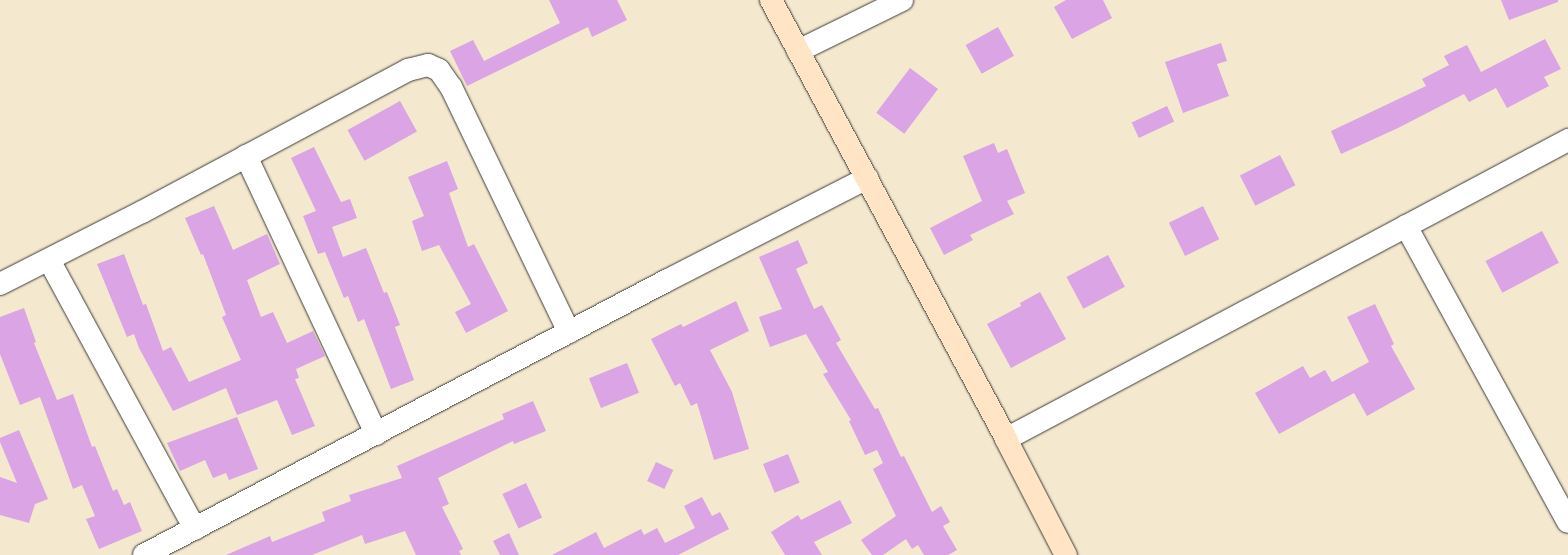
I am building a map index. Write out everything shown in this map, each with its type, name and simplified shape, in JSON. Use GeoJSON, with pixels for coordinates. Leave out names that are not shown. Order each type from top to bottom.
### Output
{"type":"FeatureCollection","features":[{"type":"Feature","properties":{"kind":"main road"},"geometry":{"type":"LineString","coordinates":[[771,0],[867,178],[1066,555]]}},
{"type":"Feature","properties":{"kind":"street"},"geometry":{"type":"LineString","coordinates":[[798,51],[902,0]]}},
{"type":"Feature","properties":{"kind":"street"},"geometry":{"type":"LineString","coordinates":[[0,284],[142,212],[408,70],[428,65],[439,70],[451,87],[569,332]]}},
{"type":"Feature","properties":{"kind":"street"},"geometry":{"type":"LineString","coordinates":[[1006,440],[1568,140]]}},
{"type":"Feature","properties":{"kind":"street"},"geometry":{"type":"LineString","coordinates":[[246,156],[376,434]]}},
{"type":"Feature","properties":{"kind":"street"},"geometry":{"type":"LineString","coordinates":[[144,555],[569,332],[867,178]]}},
{"type":"Feature","properties":{"kind":"street"},"geometry":{"type":"LineString","coordinates":[[1406,226],[1568,522]]}},
{"type":"Feature","properties":{"kind":"street"},"geometry":{"type":"LineString","coordinates":[[49,260],[195,529]]}},
{"type":"Feature","properties":{"kind":"building"},"geometry":{"type":"Polygon","coordinates":[[[549,0],[617,0],[627,20],[592,37],[588,27],[467,86],[450,51],[473,40],[484,61],[560,23],[549,0]]]}},
{"type":"Feature","properties":{"kind":"building"},"geometry":{"type":"Polygon","coordinates":[[[1066,0],[1103,0],[1112,18],[1072,39],[1054,7],[1066,0]]]}},
{"type":"Feature","properties":{"kind":"building"},"geometry":{"type":"Polygon","coordinates":[[[1501,0],[1558,0],[1558,2],[1509,20],[1501,0]]]}},
{"type":"Feature","properties":{"kind":"building"},"geometry":{"type":"Polygon","coordinates":[[[998,27],[1014,56],[982,74],[966,45],[998,27]]]}},
{"type":"Feature","properties":{"kind":"building"},"geometry":{"type":"Polygon","coordinates":[[[1545,39],[1561,69],[1544,77],[1549,86],[1507,108],[1496,88],[1469,102],[1464,94],[1398,128],[1341,154],[1331,131],[1426,86],[1422,79],[1449,65],[1444,56],[1467,45],[1481,72],[1545,39]]]}},
{"type":"Feature","properties":{"kind":"building"},"geometry":{"type":"Polygon","coordinates":[[[1221,43],[1227,61],[1217,64],[1229,96],[1183,113],[1165,62],[1221,43]]]}},
{"type":"Feature","properties":{"kind":"building"},"geometry":{"type":"Polygon","coordinates":[[[910,68],[938,89],[904,134],[876,113],[910,68]]]}},
{"type":"Feature","properties":{"kind":"building"},"geometry":{"type":"Polygon","coordinates":[[[400,101],[417,132],[364,161],[348,130],[400,101]]]}},
{"type":"Feature","properties":{"kind":"building"},"geometry":{"type":"Polygon","coordinates":[[[1167,106],[1174,121],[1139,138],[1132,122],[1167,106]]]}},
{"type":"Feature","properties":{"kind":"building"},"geometry":{"type":"Polygon","coordinates":[[[994,143],[998,153],[1007,149],[1025,193],[1007,201],[1014,214],[970,235],[973,240],[944,255],[930,228],[982,201],[963,156],[994,143]]]}},
{"type":"Feature","properties":{"kind":"building"},"geometry":{"type":"Polygon","coordinates":[[[314,147],[341,202],[350,199],[357,218],[332,227],[343,257],[366,248],[384,293],[387,292],[400,325],[395,327],[414,380],[391,389],[364,319],[358,322],[348,296],[344,298],[325,252],[318,254],[303,216],[316,211],[291,158],[314,147]]]}},
{"type":"Feature","properties":{"kind":"building"},"geometry":{"type":"Polygon","coordinates":[[[1280,155],[1295,185],[1255,206],[1240,175],[1280,155]]]}},
{"type":"Feature","properties":{"kind":"building"},"geometry":{"type":"Polygon","coordinates":[[[447,161],[458,189],[449,193],[468,247],[474,244],[508,311],[466,333],[455,312],[471,304],[439,245],[422,251],[412,221],[424,216],[408,177],[447,161]]]}},
{"type":"Feature","properties":{"kind":"building"},"geometry":{"type":"Polygon","coordinates":[[[214,206],[233,250],[267,234],[280,264],[247,280],[261,317],[273,312],[287,343],[313,331],[325,356],[296,369],[299,378],[295,379],[315,426],[292,435],[277,400],[237,415],[226,388],[173,411],[139,348],[134,334],[127,337],[97,264],[124,254],[143,305],[146,304],[163,351],[171,347],[189,382],[241,360],[222,317],[226,315],[203,254],[201,255],[185,218],[214,206]]]}},
{"type":"Feature","properties":{"kind":"building"},"geometry":{"type":"Polygon","coordinates":[[[1203,206],[1219,239],[1185,256],[1169,223],[1203,206]]]}},
{"type":"Feature","properties":{"kind":"building"},"geometry":{"type":"Polygon","coordinates":[[[1542,231],[1559,263],[1502,293],[1485,261],[1542,231]]]}},
{"type":"Feature","properties":{"kind":"building"},"geometry":{"type":"Polygon","coordinates":[[[798,240],[808,263],[796,269],[814,309],[822,305],[841,340],[836,343],[875,409],[878,408],[901,457],[904,456],[932,512],[941,506],[950,522],[943,526],[957,550],[948,555],[924,555],[918,545],[912,549],[906,539],[883,555],[872,555],[861,540],[896,516],[873,469],[883,463],[877,450],[865,455],[849,421],[851,420],[823,374],[828,372],[806,334],[770,347],[759,317],[782,309],[759,257],[798,240]]]}},
{"type":"Feature","properties":{"kind":"building"},"geometry":{"type":"Polygon","coordinates":[[[1108,255],[1125,287],[1083,309],[1067,277],[1108,255]]]}},
{"type":"Feature","properties":{"kind":"building"},"geometry":{"type":"Polygon","coordinates":[[[1040,292],[1066,339],[1011,368],[987,324],[1021,306],[1020,303],[1040,292]]]}},
{"type":"Feature","properties":{"kind":"building"},"geometry":{"type":"Polygon","coordinates":[[[736,301],[749,331],[710,350],[732,392],[749,449],[714,460],[697,403],[691,406],[680,383],[675,386],[651,339],[681,324],[683,327],[736,301]]]}},
{"type":"Feature","properties":{"kind":"building"},"geometry":{"type":"Polygon","coordinates":[[[1375,304],[1394,344],[1391,346],[1415,389],[1367,416],[1354,393],[1279,434],[1255,393],[1303,366],[1310,378],[1325,370],[1332,382],[1369,362],[1347,317],[1375,304]]]}},
{"type":"Feature","properties":{"kind":"building"},"geometry":{"type":"Polygon","coordinates":[[[24,308],[36,342],[34,343],[57,400],[73,394],[92,447],[95,446],[113,491],[117,489],[124,505],[130,502],[142,531],[99,549],[86,519],[95,516],[82,485],[73,489],[40,397],[20,405],[0,354],[0,317],[24,308]]]}},
{"type":"Feature","properties":{"kind":"building"},"geometry":{"type":"Polygon","coordinates":[[[627,363],[639,393],[601,408],[589,378],[627,363]]]}},
{"type":"Feature","properties":{"kind":"building"},"geometry":{"type":"Polygon","coordinates":[[[533,401],[546,431],[514,444],[513,441],[438,478],[449,504],[442,507],[463,549],[459,551],[461,555],[416,555],[405,531],[365,544],[362,535],[312,555],[226,555],[270,536],[272,542],[325,521],[322,512],[351,501],[349,495],[402,478],[397,466],[504,419],[502,414],[533,401]]]}},
{"type":"Feature","properties":{"kind":"building"},"geometry":{"type":"Polygon","coordinates":[[[237,417],[258,469],[229,480],[226,473],[213,478],[205,460],[180,471],[167,443],[237,417]]]}},
{"type":"Feature","properties":{"kind":"building"},"geometry":{"type":"Polygon","coordinates":[[[19,430],[48,499],[35,504],[29,523],[0,515],[0,477],[17,483],[0,442],[0,438],[19,430]]]}},
{"type":"Feature","properties":{"kind":"building"},"geometry":{"type":"Polygon","coordinates":[[[788,454],[800,483],[775,493],[763,464],[788,454]]]}},
{"type":"Feature","properties":{"kind":"building"},"geometry":{"type":"Polygon","coordinates":[[[656,462],[673,470],[664,489],[647,481],[656,462]]]}},
{"type":"Feature","properties":{"kind":"building"},"geometry":{"type":"Polygon","coordinates":[[[526,483],[542,517],[518,528],[502,494],[526,483]]]}},
{"type":"Feature","properties":{"kind":"building"},"geometry":{"type":"Polygon","coordinates":[[[702,497],[712,516],[720,512],[729,529],[678,555],[552,555],[596,532],[604,548],[641,529],[644,535],[657,528],[665,543],[695,528],[684,506],[702,497]]]}},
{"type":"Feature","properties":{"kind":"building"},"geometry":{"type":"Polygon","coordinates":[[[840,500],[852,523],[814,542],[822,555],[785,555],[771,532],[798,515],[801,520],[840,500]]]}},
{"type":"Feature","properties":{"kind":"building"},"geometry":{"type":"Polygon","coordinates":[[[509,533],[519,555],[500,555],[493,541],[509,533]]]}}]}
